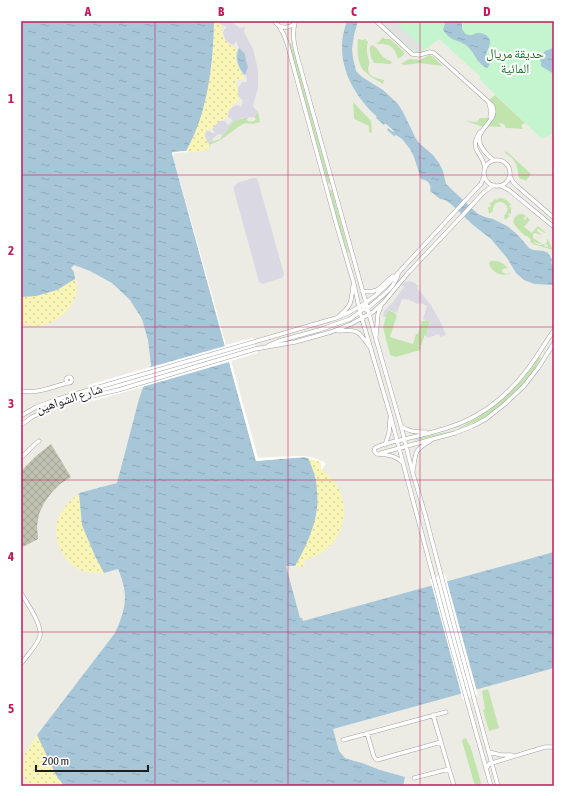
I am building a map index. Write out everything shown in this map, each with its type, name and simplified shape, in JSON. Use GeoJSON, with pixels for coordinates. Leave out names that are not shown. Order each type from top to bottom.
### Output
{"type":"FeatureCollection","features":[{"type":"Feature","properties":{"kind":"street"},"geometry":{"type":"LineString","coordinates":[[274,21],[279,26],[286,39],[491,786]]}},
{"type":"Feature","properties":{"kind":"street"},"geometry":{"type":"LineString","coordinates":[[376,21],[412,54],[419,55],[430,52],[434,53],[484,98],[490,106],[492,116],[481,134],[479,143],[486,154],[494,160]]}},
{"type":"Feature","properties":{"kind":"street"},"geometry":{"type":"LineString","coordinates":[[279,26],[284,28],[295,22]]}},
{"type":"Feature","properties":{"kind":"street"},"geometry":{"type":"LineString","coordinates":[[295,22],[293,38],[425,514],[498,786]]}},
{"type":"Feature","properties":{"kind":"street"},"geometry":{"type":"LineString","coordinates":[[362,291],[375,291],[398,274],[479,186],[484,176],[485,168],[483,160],[475,149],[474,144],[476,137],[492,116]]}},
{"type":"Feature","properties":{"kind":"street"},"geometry":{"type":"LineString","coordinates":[[485,168],[488,163],[494,160],[506,162],[513,182],[554,218]]}},
{"type":"Feature","properties":{"kind":"street"},"geometry":{"type":"LineString","coordinates":[[484,176],[487,181],[494,185],[501,186],[509,190],[554,227]]}},
{"type":"Feature","properties":{"kind":"street"},"geometry":{"type":"LineString","coordinates":[[501,186],[506,183],[510,176]]}},
{"type":"Feature","properties":{"kind":"street"},"geometry":{"type":"LineString","coordinates":[[267,347],[295,342],[331,332],[369,314],[387,299],[411,270],[484,192],[494,185]]}},
{"type":"Feature","properties":{"kind":"street"},"geometry":{"type":"LineString","coordinates":[[362,318],[363,313],[367,308],[389,289],[396,280],[398,274]]}},
{"type":"Feature","properties":{"kind":"street","name":"شارع الشواهين"},"geometry":{"type":"LineString","coordinates":[[21,416],[46,403],[336,318],[359,307],[379,293],[398,274]]}},
{"type":"Feature","properties":{"kind":"street"},"geometry":{"type":"LineString","coordinates":[[336,318],[347,309],[350,304],[354,284]]}},
{"type":"Feature","properties":{"kind":"street"},"geometry":{"type":"LineString","coordinates":[[267,347],[279,341],[319,330],[350,319],[360,312],[366,302]]}},
{"type":"Feature","properties":{"kind":"street"},"geometry":{"type":"LineString","coordinates":[[376,339],[378,314],[381,305]]}},
{"type":"Feature","properties":{"kind":"street"},"geometry":{"type":"LineString","coordinates":[[331,332],[348,330],[357,332],[362,336],[372,350]]}},
{"type":"Feature","properties":{"kind":"street"},"geometry":{"type":"LineString","coordinates":[[403,463],[396,457],[379,453],[377,454],[375,452],[375,448],[447,428],[484,411],[510,390],[526,371],[554,330]]}},
{"type":"Feature","properties":{"kind":"street"},"geometry":{"type":"LineString","coordinates":[[379,453],[448,435],[473,426],[486,419],[500,409],[529,380],[554,343]]}},
{"type":"Feature","properties":{"kind":"street","name":"شارع الشواهين"},"geometry":{"type":"LineString","coordinates":[[21,425],[32,417],[60,405],[118,390],[255,349],[267,347]]}},
{"type":"Feature","properties":{"kind":"street"},"geometry":{"type":"LineString","coordinates":[[21,391],[28,393],[67,383]]}},
{"type":"Feature","properties":{"kind":"street"},"geometry":{"type":"LineString","coordinates":[[385,444],[390,429],[390,414]]}},
{"type":"Feature","properties":{"kind":"street"},"geometry":{"type":"LineString","coordinates":[[400,426],[413,432],[431,432]]}},
{"type":"Feature","properties":{"kind":"street"},"geometry":{"type":"LineString","coordinates":[[413,474],[416,452],[421,446],[434,438]]}},
{"type":"Feature","properties":{"kind":"street"},"geometry":{"type":"LineString","coordinates":[[21,458],[39,441]]}},
{"type":"Feature","properties":{"kind":"street"},"geometry":{"type":"LineString","coordinates":[[21,593],[37,622],[40,634],[38,640],[21,664]]}},
{"type":"Feature","properties":{"kind":"street"},"geometry":{"type":"LineString","coordinates":[[343,740],[446,712]]}},
{"type":"Feature","properties":{"kind":"street"},"geometry":{"type":"LineString","coordinates":[[433,715],[454,786]]}},
{"type":"Feature","properties":{"kind":"street"},"geometry":{"type":"LineString","coordinates":[[367,733],[374,757],[377,760],[441,742]]}},
{"type":"Feature","properties":{"kind":"street"},"geometry":{"type":"LineString","coordinates":[[486,770],[489,764],[545,747],[554,746]]}},
{"type":"Feature","properties":{"kind":"street"},"geometry":{"type":"LineString","coordinates":[[489,752],[500,755],[517,755]]}},
{"type":"Feature","properties":{"kind":"street"},"geometry":{"type":"LineString","coordinates":[[414,778],[449,769]]}},
{"type":"Feature","properties":{"kind":"shaded area"},"geometry":{"type":"Polygon","coordinates":[[[220,21],[232,22],[240,28],[245,27],[244,32],[253,49],[258,70],[258,88],[253,105],[258,112],[254,117],[242,118],[233,122],[224,134],[219,134],[213,138],[213,141],[208,143],[205,136],[206,131],[215,133],[213,128],[219,121],[225,121],[228,125],[233,120],[228,117],[229,111],[232,107],[238,105],[241,107],[243,100],[238,96],[238,88],[242,82],[247,82],[246,75],[242,73],[237,63],[236,55],[239,48],[236,41],[232,45],[226,41],[223,33],[227,27],[222,25],[220,21]]]}},
{"type":"Feature","properties":{"kind":"shaded area"},"geometry":{"type":"Polygon","coordinates":[[[380,21],[394,21],[422,47],[421,50],[413,50],[380,21]]]}},
{"type":"Feature","properties":{"kind":"shaded area"},"geometry":{"type":"Polygon","coordinates":[[[256,178],[258,181],[284,274],[281,278],[263,284],[259,282],[234,191],[234,187],[237,183],[256,178]]]}},
{"type":"Feature","properties":{"kind":"shaded area"},"geometry":{"type":"Polygon","coordinates":[[[410,281],[418,286],[417,288],[431,305],[446,335],[440,337],[439,334],[427,338],[426,336],[430,321],[423,319],[427,306],[413,302],[413,300],[412,302],[408,299],[402,299],[397,313],[388,310],[386,317],[383,317],[384,311],[404,287],[402,285],[405,282],[410,281]]]}},
{"type":"Feature","properties":{"kind":"shaded area"},"geometry":{"type":"Polygon","coordinates":[[[51,444],[71,477],[60,484],[44,503],[39,514],[37,526],[38,539],[21,548],[21,471],[51,444]]]}},
{"type":"Feature","properties":{"kind":"green space","name":"حديقة مريال المائية"},"geometry":{"type":"Polygon","coordinates":[[[379,21],[554,21],[554,134],[553,133],[542,139],[479,79],[481,77],[439,39],[422,52],[418,53],[379,21]]]}},
{"type":"Feature","properties":{"kind":"green space"},"geometry":{"type":"Polygon","coordinates":[[[383,37],[385,39],[390,39],[403,51],[404,55],[398,59],[392,47],[378,44],[374,40],[378,43],[383,37]]]}},
{"type":"Feature","properties":{"kind":"green space"},"geometry":{"type":"Polygon","coordinates":[[[358,39],[365,39],[368,42],[368,70],[374,77],[384,80],[383,84],[368,75],[362,68],[358,56],[358,39]]]}},
{"type":"Feature","properties":{"kind":"green space"},"geometry":{"type":"Polygon","coordinates":[[[291,43],[330,183],[328,184],[289,44],[291,43]]]}},
{"type":"Feature","properties":{"kind":"green space"},"geometry":{"type":"Polygon","coordinates":[[[372,45],[384,58],[392,63],[374,63],[370,51],[370,47],[372,45]]]}},
{"type":"Feature","properties":{"kind":"green space"},"geometry":{"type":"Polygon","coordinates":[[[429,55],[443,66],[420,63],[401,64],[409,59],[420,60],[429,55]]]}},
{"type":"Feature","properties":{"kind":"green space"},"geometry":{"type":"Polygon","coordinates":[[[495,95],[525,123],[521,125],[523,129],[506,128],[504,124],[499,123],[501,127],[480,126],[466,121],[477,122],[480,118],[493,118],[495,109],[489,100],[495,95]]]}},
{"type":"Feature","properties":{"kind":"green space"},"geometry":{"type":"Polygon","coordinates":[[[353,102],[371,121],[372,133],[369,132],[369,126],[354,119],[353,102]]]}},
{"type":"Feature","properties":{"kind":"green space"},"geometry":{"type":"Polygon","coordinates":[[[258,112],[260,122],[241,125],[219,141],[209,145],[208,143],[220,139],[233,122],[248,117],[247,120],[251,122],[256,119],[254,117],[258,112]]]}},
{"type":"Feature","properties":{"kind":"green space"},"geometry":{"type":"Polygon","coordinates":[[[506,151],[531,174],[526,181],[519,178],[515,162],[505,153],[506,151]]]}},
{"type":"Feature","properties":{"kind":"green space"},"geometry":{"type":"Polygon","coordinates":[[[329,190],[332,190],[349,253],[342,237],[329,190]]]}},
{"type":"Feature","properties":{"kind":"green space"},"geometry":{"type":"Polygon","coordinates":[[[498,198],[506,200],[511,205],[509,206],[510,208],[511,207],[511,214],[509,213],[508,215],[510,216],[505,220],[504,216],[508,209],[501,202],[496,203],[492,212],[489,214],[488,207],[491,205],[489,204],[496,199],[498,200],[498,198]]]}},
{"type":"Feature","properties":{"kind":"green space"},"geometry":{"type":"Polygon","coordinates":[[[519,214],[526,216],[523,219],[525,220],[527,217],[530,220],[524,227],[532,233],[538,226],[546,233],[537,229],[537,231],[542,235],[535,233],[533,234],[533,238],[542,244],[532,242],[539,245],[545,244],[547,242],[547,238],[553,250],[530,242],[531,240],[515,225],[514,219],[519,214]]]}},
{"type":"Feature","properties":{"kind":"green space"},"geometry":{"type":"Polygon","coordinates":[[[491,261],[498,261],[502,263],[508,268],[503,269],[502,272],[506,274],[511,273],[504,275],[497,273],[490,266],[489,263],[491,261]]]}},
{"type":"Feature","properties":{"kind":"green space"},"geometry":{"type":"Polygon","coordinates":[[[388,310],[397,315],[390,337],[413,344],[422,321],[430,321],[426,336],[425,334],[421,346],[417,345],[421,347],[420,350],[396,357],[390,355],[383,327],[388,310]]]}},
{"type":"Feature","properties":{"kind":"green space"},"geometry":{"type":"Polygon","coordinates":[[[539,357],[541,358],[526,380],[517,391],[497,409],[473,423],[455,430],[413,441],[423,437],[457,429],[483,414],[518,385],[539,357]]]}},
{"type":"Feature","properties":{"kind":"green space"},"geometry":{"type":"Polygon","coordinates":[[[488,689],[499,728],[489,731],[483,710],[485,709],[482,691],[488,689]]]}},
{"type":"Feature","properties":{"kind":"green space"},"geometry":{"type":"Polygon","coordinates":[[[466,738],[470,745],[482,786],[475,786],[462,741],[466,738]]]}},
{"type":"Feature","properties":{"kind":"sand"},"geometry":{"type":"Polygon","coordinates":[[[214,21],[220,21],[224,38],[229,44],[237,49],[236,54],[238,66],[244,80],[239,79],[236,81],[239,99],[230,109],[226,118],[219,121],[213,128],[205,132],[205,137],[211,148],[189,152],[186,151],[200,121],[208,88],[211,71],[214,21]]]}},
{"type":"Feature","properties":{"kind":"sand"},"geometry":{"type":"Polygon","coordinates":[[[75,279],[77,290],[74,300],[65,313],[59,318],[45,325],[37,326],[21,323],[21,297],[36,296],[57,290],[75,279]]]}},
{"type":"Feature","properties":{"kind":"sand"},"geometry":{"type":"Polygon","coordinates":[[[308,458],[321,462],[321,469],[333,480],[341,493],[344,507],[343,520],[339,534],[331,545],[319,554],[304,560],[305,567],[295,566],[305,547],[312,528],[317,490],[314,473],[308,458]]]}},
{"type":"Feature","properties":{"kind":"sand"},"geometry":{"type":"Polygon","coordinates":[[[79,493],[82,525],[104,573],[86,572],[76,568],[65,558],[58,544],[56,530],[58,518],[66,506],[79,493]]]}},
{"type":"Feature","properties":{"kind":"sand"},"geometry":{"type":"Polygon","coordinates":[[[37,735],[56,775],[64,786],[28,786],[23,772],[25,754],[37,735]]]}},
{"type":"Feature","properties":{"kind":"water"},"geometry":{"type":"Polygon","coordinates":[[[21,21],[214,21],[211,71],[200,121],[186,151],[172,152],[256,461],[306,457],[312,466],[317,488],[317,512],[315,521],[304,549],[295,566],[286,566],[300,618],[302,618],[303,621],[554,552],[554,668],[333,729],[339,751],[345,758],[405,777],[403,786],[64,786],[56,775],[37,735],[115,633],[122,617],[125,602],[124,587],[118,569],[104,573],[95,556],[82,525],[79,493],[117,483],[139,399],[151,365],[148,340],[142,319],[130,300],[112,283],[90,271],[74,265],[71,268],[74,272],[75,279],[57,290],[36,296],[21,297],[21,21]]]}},
{"type":"Feature","properties":{"kind":"water"},"geometry":{"type":"Polygon","coordinates":[[[347,21],[358,21],[352,49],[356,71],[362,77],[383,90],[398,104],[416,139],[433,155],[439,163],[443,171],[446,184],[478,214],[507,226],[518,235],[529,248],[548,253],[553,261],[551,262],[554,269],[554,285],[534,284],[524,280],[516,273],[507,258],[491,239],[473,225],[451,204],[440,199],[430,191],[429,183],[426,180],[421,179],[410,149],[402,139],[396,135],[394,136],[387,130],[388,128],[393,132],[394,131],[385,123],[384,125],[376,118],[377,117],[359,97],[352,85],[343,61],[343,34],[347,21]]]}},
{"type":"Feature","properties":{"kind":"water"},"geometry":{"type":"Polygon","coordinates":[[[443,21],[462,21],[462,29],[467,34],[472,35],[481,33],[488,37],[490,44],[486,54],[490,62],[487,68],[478,61],[467,46],[446,34],[443,30],[445,23],[443,21]]]}},
{"type":"Feature","properties":{"kind":"water"},"geometry":{"type":"Polygon","coordinates":[[[239,48],[245,54],[248,67],[245,75],[238,62],[237,55],[239,48]]]}},
{"type":"Feature","properties":{"kind":"water"},"geometry":{"type":"Polygon","coordinates":[[[553,48],[554,74],[541,66],[539,58],[545,51],[553,48]]]}},
{"type":"Feature","properties":{"kind":"pier"},"geometry":{"type":"Polygon","coordinates":[[[174,152],[189,152],[175,153],[173,156],[226,345],[253,338],[257,353],[231,361],[258,458],[305,456],[326,463],[322,470],[321,462],[304,457],[256,461],[229,362],[93,401],[88,385],[225,346],[172,154],[174,152]]]}},
{"type":"Feature","properties":{"kind":"pier"},"geometry":{"type":"Polygon","coordinates":[[[445,574],[478,695],[463,700],[430,579],[445,574]]]}}]}
